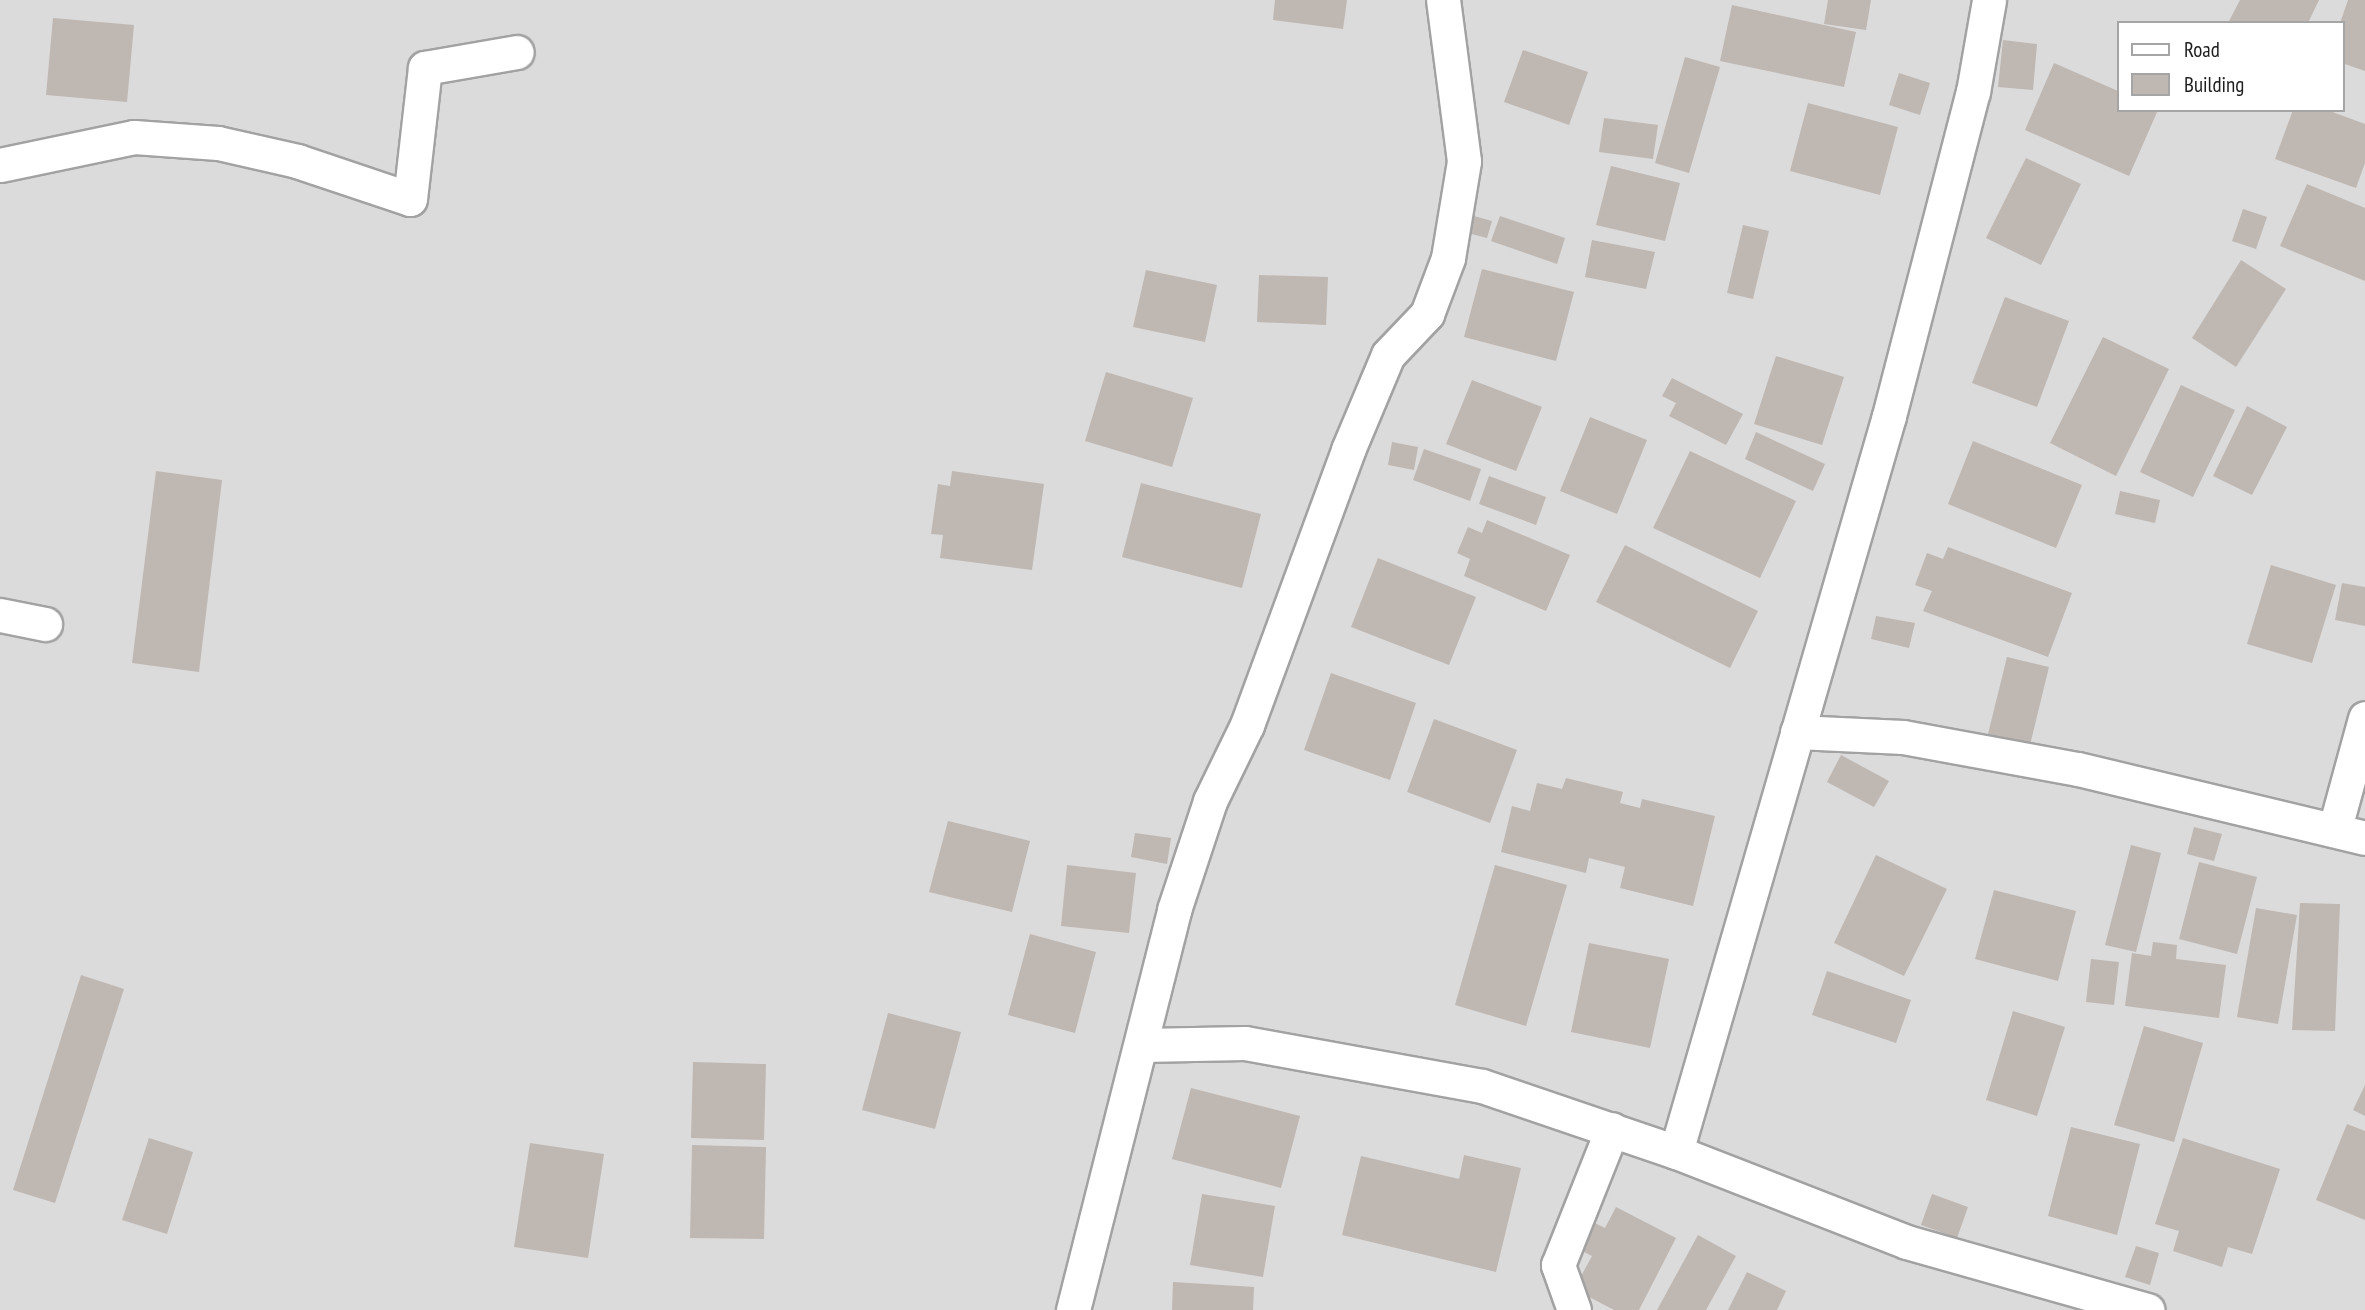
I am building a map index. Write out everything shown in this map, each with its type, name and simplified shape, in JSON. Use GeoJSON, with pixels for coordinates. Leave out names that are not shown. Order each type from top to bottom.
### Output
{"type":"FeatureCollection","features":[{"type":"Feature","properties":{"kind":"street"},"geometry":{"type":"LineString","coordinates":[[1073,1310],[1174,910],[1210,802],[1247,725],[1388,355],[1427,314],[1448,258],[1464,161],[1443,0]]}},
{"type":"Feature","properties":{"kind":"street"},"geometry":{"type":"LineString","coordinates":[[1676,1152],[1889,416],[1973,92],[1989,0]]}},
{"type":"Feature","properties":{"kind":"street"},"geometry":{"type":"LineString","coordinates":[[0,165],[134,137],[218,143],[297,161],[410,200],[425,68],[517,52]]}},
{"type":"Feature","properties":{"kind":"street"},"geometry":{"type":"LineString","coordinates":[[0,615],[45,624]]}},
{"type":"Feature","properties":{"kind":"street"},"geometry":{"type":"LineString","coordinates":[[1797,732],[1903,737],[2078,769],[2350,833],[2365,718]]}},
{"type":"Feature","properties":{"kind":"street"},"geometry":{"type":"LineString","coordinates":[[1142,1045],[1245,1043],[1482,1086],[1676,1152],[1907,1242],[2148,1310]]}},
{"type":"Feature","properties":{"kind":"street"},"geometry":{"type":"LineString","coordinates":[[1574,1310],[1558,1265],[1612,1129]]}},
{"type":"Feature","properties":{"kind":"shaded area"},"geometry":{"type":"Polygon","coordinates":[[[0,0],[2365,0],[2365,1310],[0,1310],[0,0]]]}},
{"type":"Feature","properties":{"kind":"building"},"geometry":{"type":"Polygon","coordinates":[[[1275,0],[1347,0],[1343,29],[1273,20],[1275,0]]]}},
{"type":"Feature","properties":{"kind":"building"},"geometry":{"type":"Polygon","coordinates":[[[1828,0],[1871,0],[1866,30],[1824,24],[1828,0]]]}},
{"type":"Feature","properties":{"kind":"building"},"geometry":{"type":"Polygon","coordinates":[[[2240,0],[2319,0],[2309,21],[2229,21],[2240,0]]]}},
{"type":"Feature","properties":{"kind":"building"},"geometry":{"type":"Polygon","coordinates":[[[2348,0],[2365,0],[2365,71],[2344,64],[2344,21],[2341,21],[2348,0]]]}},
{"type":"Feature","properties":{"kind":"building"},"geometry":{"type":"Polygon","coordinates":[[[1732,5],[1856,32],[1844,87],[1720,61],[1732,5]]]}},
{"type":"Feature","properties":{"kind":"building"},"geometry":{"type":"Polygon","coordinates":[[[53,18],[134,25],[127,102],[46,95],[53,18]]]}},
{"type":"Feature","properties":{"kind":"building"},"geometry":{"type":"Polygon","coordinates":[[[2003,40],[2037,44],[2033,90],[1998,87],[2003,40]]]}},
{"type":"Feature","properties":{"kind":"building"},"geometry":{"type":"Polygon","coordinates":[[[1523,50],[1588,72],[1569,125],[1504,102],[1523,50]]]}},
{"type":"Feature","properties":{"kind":"building"},"geometry":{"type":"Polygon","coordinates":[[[1685,57],[1720,67],[1689,173],[1655,163],[1685,57]]]}},
{"type":"Feature","properties":{"kind":"building"},"geometry":{"type":"Polygon","coordinates":[[[2054,63],[2116,90],[2116,112],[2157,112],[2129,176],[2025,130],[2054,63]]]}},
{"type":"Feature","properties":{"kind":"building"},"geometry":{"type":"Polygon","coordinates":[[[1899,73],[1930,83],[1920,115],[1889,105],[1899,73]]]}},
{"type":"Feature","properties":{"kind":"building"},"geometry":{"type":"Polygon","coordinates":[[[1808,103],[1898,127],[1880,195],[1790,171],[1808,103]]]}},
{"type":"Feature","properties":{"kind":"building"},"geometry":{"type":"Polygon","coordinates":[[[2292,112],[2332,112],[2365,124],[2365,163],[2356,188],[2275,159],[2292,112]]]}},
{"type":"Feature","properties":{"kind":"building"},"geometry":{"type":"Polygon","coordinates":[[[1604,118],[1658,125],[1653,159],[1599,152],[1604,118]]]}},
{"type":"Feature","properties":{"kind":"building"},"geometry":{"type":"Polygon","coordinates":[[[2026,158],[2081,184],[2041,265],[1986,238],[2026,158]]]}},
{"type":"Feature","properties":{"kind":"building"},"geometry":{"type":"Polygon","coordinates":[[[1611,166],[1680,183],[1665,241],[1596,225],[1611,166]]]}},
{"type":"Feature","properties":{"kind":"building"},"geometry":{"type":"Polygon","coordinates":[[[2307,184],[2365,208],[2365,281],[2280,246],[2307,184]]]}},
{"type":"Feature","properties":{"kind":"building"},"geometry":{"type":"Polygon","coordinates":[[[2243,209],[2267,217],[2256,249],[2232,241],[2243,209]]]}},
{"type":"Feature","properties":{"kind":"building"},"geometry":{"type":"Polygon","coordinates":[[[1474,216],[1492,221],[1487,238],[1468,233],[1474,216]]]}},
{"type":"Feature","properties":{"kind":"building"},"geometry":{"type":"Polygon","coordinates":[[[1500,216],[1565,238],[1557,264],[1491,241],[1500,216]]]}},
{"type":"Feature","properties":{"kind":"building"},"geometry":{"type":"Polygon","coordinates":[[[1743,225],[1769,231],[1753,299],[1727,293],[1743,225]]]}},
{"type":"Feature","properties":{"kind":"building"},"geometry":{"type":"Polygon","coordinates":[[[1592,240],[1655,252],[1646,289],[1585,277],[1592,240]]]}},
{"type":"Feature","properties":{"kind":"building"},"geometry":{"type":"Polygon","coordinates":[[[2241,260],[2286,289],[2236,367],[2192,338],[2241,260]]]}},
{"type":"Feature","properties":{"kind":"building"},"geometry":{"type":"Polygon","coordinates":[[[1482,269],[1574,292],[1556,361],[1464,337],[1482,269]]]}},
{"type":"Feature","properties":{"kind":"building"},"geometry":{"type":"Polygon","coordinates":[[[1146,270],[1217,285],[1205,342],[1133,327],[1146,270]]]}},
{"type":"Feature","properties":{"kind":"building"},"geometry":{"type":"Polygon","coordinates":[[[1259,275],[1328,277],[1326,325],[1257,322],[1259,275]]]}},
{"type":"Feature","properties":{"kind":"building"},"geometry":{"type":"Polygon","coordinates":[[[2005,297],[2069,321],[2037,407],[1972,383],[2005,297]]]}},
{"type":"Feature","properties":{"kind":"building"},"geometry":{"type":"Polygon","coordinates":[[[2103,337],[2169,369],[2116,476],[2050,443],[2103,337]]]}},
{"type":"Feature","properties":{"kind":"building"},"geometry":{"type":"Polygon","coordinates":[[[1776,356],[1844,377],[1822,445],[1754,424],[1776,356]]]}},
{"type":"Feature","properties":{"kind":"building"},"geometry":{"type":"Polygon","coordinates":[[[1106,372],[1193,398],[1172,467],[1085,441],[1106,372]]]}},
{"type":"Feature","properties":{"kind":"building"},"geometry":{"type":"Polygon","coordinates":[[[1672,378],[1743,414],[1726,445],[1669,416],[1676,403],[1662,396],[1672,378]]]}},
{"type":"Feature","properties":{"kind":"building"},"geometry":{"type":"Polygon","coordinates":[[[1472,380],[1542,407],[1516,471],[1446,444],[1472,380]]]}},
{"type":"Feature","properties":{"kind":"building"},"geometry":{"type":"Polygon","coordinates":[[[2181,385],[2235,410],[2193,497],[2140,472],[2181,385]]]}},
{"type":"Feature","properties":{"kind":"building"},"geometry":{"type":"Polygon","coordinates":[[[2247,406],[2287,427],[2252,495],[2213,476],[2247,406]]]}},
{"type":"Feature","properties":{"kind":"building"},"geometry":{"type":"Polygon","coordinates":[[[1590,417],[1647,440],[1617,514],[1560,491],[1590,417]]]}},
{"type":"Feature","properties":{"kind":"building"},"geometry":{"type":"Polygon","coordinates":[[[1756,432],[1825,464],[1813,491],[1745,459],[1756,432]]]}},
{"type":"Feature","properties":{"kind":"building"},"geometry":{"type":"Polygon","coordinates":[[[1973,441],[2082,485],[2056,548],[1948,504],[1973,441]]]}},
{"type":"Feature","properties":{"kind":"building"},"geometry":{"type":"Polygon","coordinates":[[[1392,442],[1418,447],[1414,470],[1388,465],[1392,442]]]}},
{"type":"Feature","properties":{"kind":"building"},"geometry":{"type":"Polygon","coordinates":[[[1424,449],[1481,469],[1470,501],[1413,480],[1424,449]]]}},
{"type":"Feature","properties":{"kind":"building"},"geometry":{"type":"Polygon","coordinates":[[[1690,451],[1796,501],[1760,578],[1653,528],[1690,451]]]}},
{"type":"Feature","properties":{"kind":"building"},"geometry":{"type":"Polygon","coordinates":[[[156,471],[222,480],[199,672],[132,663],[156,471]]]}},
{"type":"Feature","properties":{"kind":"building"},"geometry":{"type":"Polygon","coordinates":[[[952,471],[1044,484],[1032,570],[940,558],[943,535],[931,534],[938,484],[950,486],[952,471]]]}},
{"type":"Feature","properties":{"kind":"building"},"geometry":{"type":"Polygon","coordinates":[[[1489,476],[1546,497],[1536,525],[1479,504],[1489,476]]]}},
{"type":"Feature","properties":{"kind":"building"},"geometry":{"type":"Polygon","coordinates":[[[1141,483],[1261,514],[1242,588],[1122,557],[1141,483]]]}},
{"type":"Feature","properties":{"kind":"building"},"geometry":{"type":"Polygon","coordinates":[[[2120,491],[2160,500],[2155,523],[2115,514],[2120,491]]]}},
{"type":"Feature","properties":{"kind":"building"},"geometry":{"type":"Polygon","coordinates":[[[1487,520],[1570,555],[1546,611],[1464,576],[1470,559],[1457,553],[1468,527],[1482,533],[1487,520]]]}},
{"type":"Feature","properties":{"kind":"building"},"geometry":{"type":"Polygon","coordinates":[[[1625,545],[1758,611],[1730,668],[1596,602],[1625,545]]]}},
{"type":"Feature","properties":{"kind":"building"},"geometry":{"type":"Polygon","coordinates":[[[1948,547],[2072,593],[2048,657],[1923,611],[1932,591],[1915,585],[1927,553],[1943,559],[1948,547]]]}},
{"type":"Feature","properties":{"kind":"building"},"geometry":{"type":"Polygon","coordinates":[[[1378,558],[1476,597],[1449,665],[1351,627],[1378,558]]]}},
{"type":"Feature","properties":{"kind":"building"},"geometry":{"type":"Polygon","coordinates":[[[2271,565],[2336,585],[2312,663],[2247,644],[2271,565]]]}},
{"type":"Feature","properties":{"kind":"building"},"geometry":{"type":"Polygon","coordinates":[[[2342,583],[2365,587],[2365,626],[2335,620],[2342,583]]]}},
{"type":"Feature","properties":{"kind":"building"},"geometry":{"type":"Polygon","coordinates":[[[1876,616],[1915,623],[1909,648],[1871,639],[1876,616]]]}},
{"type":"Feature","properties":{"kind":"building"},"geometry":{"type":"Polygon","coordinates":[[[2007,657],[2049,667],[2030,745],[1988,734],[2007,657]]]}},
{"type":"Feature","properties":{"kind":"building"},"geometry":{"type":"Polygon","coordinates":[[[1331,673],[1416,703],[1390,780],[1304,750],[1331,673]]]}},
{"type":"Feature","properties":{"kind":"building"},"geometry":{"type":"Polygon","coordinates":[[[1434,719],[1517,750],[1490,823],[1407,792],[1434,719]]]}},
{"type":"Feature","properties":{"kind":"building"},"geometry":{"type":"Polygon","coordinates":[[[1841,755],[1889,781],[1874,807],[1827,782],[1841,755]]]}},
{"type":"Feature","properties":{"kind":"building"},"geometry":{"type":"Polygon","coordinates":[[[1566,778],[1623,792],[1620,803],[1640,808],[1642,799],[1715,816],[1693,906],[1620,888],[1625,867],[1589,858],[1586,873],[1501,852],[1512,806],[1530,811],[1537,783],[1562,789],[1566,778]]]}},
{"type":"Feature","properties":{"kind":"building"},"geometry":{"type":"Polygon","coordinates":[[[948,821],[1030,841],[1012,912],[929,892],[948,821]]]}},
{"type":"Feature","properties":{"kind":"building"},"geometry":{"type":"Polygon","coordinates":[[[2194,827],[2222,834],[2214,861],[2187,854],[2194,827]]]}},
{"type":"Feature","properties":{"kind":"building"},"geometry":{"type":"Polygon","coordinates":[[[1135,833],[1171,838],[1167,864],[1131,857],[1135,833]]]}},
{"type":"Feature","properties":{"kind":"building"},"geometry":{"type":"Polygon","coordinates":[[[2131,845],[2161,853],[2136,952],[2105,945],[2131,845]]]}},
{"type":"Feature","properties":{"kind":"building"},"geometry":{"type":"Polygon","coordinates":[[[1876,855],[1947,889],[1904,976],[1834,943],[1876,855]]]}},
{"type":"Feature","properties":{"kind":"building"},"geometry":{"type":"Polygon","coordinates":[[[2199,862],[2257,877],[2237,954],[2179,939],[2199,862]]]}},
{"type":"Feature","properties":{"kind":"building"},"geometry":{"type":"Polygon","coordinates":[[[1067,865],[1136,873],[1129,933],[1061,926],[1067,865]]]}},
{"type":"Feature","properties":{"kind":"building"},"geometry":{"type":"Polygon","coordinates":[[[1495,865],[1567,885],[1526,1026],[1455,1005],[1495,865]]]}},
{"type":"Feature","properties":{"kind":"building"},"geometry":{"type":"Polygon","coordinates":[[[1994,890],[2076,911],[2058,981],[1975,959],[1994,890]]]}},
{"type":"Feature","properties":{"kind":"building"},"geometry":{"type":"Polygon","coordinates":[[[2300,903],[2340,904],[2335,1031],[2292,1030],[2300,903]]]}},
{"type":"Feature","properties":{"kind":"building"},"geometry":{"type":"Polygon","coordinates":[[[2256,908],[2297,915],[2278,1024],[2237,1017],[2256,908]]]}},
{"type":"Feature","properties":{"kind":"building"},"geometry":{"type":"Polygon","coordinates":[[[1030,934],[1096,952],[1075,1033],[1008,1015],[1030,934]]]}},
{"type":"Feature","properties":{"kind":"building"},"geometry":{"type":"Polygon","coordinates":[[[2153,942],[2177,945],[2176,959],[2226,965],[2219,1018],[2125,1006],[2132,953],[2151,956],[2153,942]]]}},
{"type":"Feature","properties":{"kind":"building"},"geometry":{"type":"Polygon","coordinates":[[[1589,943],[1669,959],[1650,1048],[1571,1032],[1589,943]]]}},
{"type":"Feature","properties":{"kind":"building"},"geometry":{"type":"Polygon","coordinates":[[[2091,959],[2119,962],[2114,1005],[2086,1002],[2091,959]]]}},
{"type":"Feature","properties":{"kind":"building"},"geometry":{"type":"Polygon","coordinates":[[[1827,971],[1911,1000],[1896,1043],[1812,1015],[1827,971]]]}},
{"type":"Feature","properties":{"kind":"building"},"geometry":{"type":"Polygon","coordinates":[[[81,975],[124,989],[55,1203],[13,1190],[81,975]]]}},
{"type":"Feature","properties":{"kind":"building"},"geometry":{"type":"Polygon","coordinates":[[[2013,1011],[2065,1027],[2037,1116],[1986,1100],[2013,1011]]]}},
{"type":"Feature","properties":{"kind":"building"},"geometry":{"type":"Polygon","coordinates":[[[888,1013],[961,1032],[935,1129],[862,1110],[888,1013]]]}},
{"type":"Feature","properties":{"kind":"building"},"geometry":{"type":"Polygon","coordinates":[[[2144,1026],[2203,1043],[2174,1142],[2114,1125],[2144,1026]]]}},
{"type":"Feature","properties":{"kind":"building"},"geometry":{"type":"Polygon","coordinates":[[[693,1062],[766,1064],[764,1140],[691,1138],[693,1062]]]}},
{"type":"Feature","properties":{"kind":"building"},"geometry":{"type":"Polygon","coordinates":[[[2365,1085],[2365,1116],[2353,1110],[2365,1085]]]}},
{"type":"Feature","properties":{"kind":"building"},"geometry":{"type":"Polygon","coordinates":[[[1191,1088],[1300,1116],[1281,1188],[1172,1159],[1191,1088]]]}},
{"type":"Feature","properties":{"kind":"building"},"geometry":{"type":"Polygon","coordinates":[[[2347,1124],[2365,1131],[2365,1220],[2316,1200],[2347,1124]]]}},
{"type":"Feature","properties":{"kind":"building"},"geometry":{"type":"Polygon","coordinates":[[[2071,1127],[2140,1144],[2117,1235],[2048,1216],[2071,1127]]]}},
{"type":"Feature","properties":{"kind":"building"},"geometry":{"type":"Polygon","coordinates":[[[149,1138],[193,1152],[167,1234],[122,1220],[149,1138]]]}},
{"type":"Feature","properties":{"kind":"building"},"geometry":{"type":"Polygon","coordinates":[[[2183,1138],[2280,1169],[2252,1254],[2228,1247],[2222,1267],[2173,1251],[2179,1231],[2155,1224],[2183,1138]]]}},
{"type":"Feature","properties":{"kind":"building"},"geometry":{"type":"Polygon","coordinates":[[[530,1143],[604,1154],[588,1258],[514,1247],[530,1143]]]}},
{"type":"Feature","properties":{"kind":"building"},"geometry":{"type":"Polygon","coordinates":[[[692,1145],[766,1147],[764,1239],[690,1238],[692,1145]]]}},
{"type":"Feature","properties":{"kind":"building"},"geometry":{"type":"Polygon","coordinates":[[[1464,1155],[1521,1168],[1496,1272],[1342,1235],[1361,1156],[1459,1179],[1464,1155]]]}},
{"type":"Feature","properties":{"kind":"building"},"geometry":{"type":"Polygon","coordinates":[[[1202,1194],[1275,1206],[1263,1277],[1190,1265],[1202,1194]]]}},
{"type":"Feature","properties":{"kind":"building"},"geometry":{"type":"Polygon","coordinates":[[[1932,1194],[1968,1207],[1957,1238],[1921,1225],[1932,1194]]]}},
{"type":"Feature","properties":{"kind":"building"},"geometry":{"type":"Polygon","coordinates":[[[1616,1207],[1676,1238],[1639,1310],[1614,1310],[1574,1289],[1592,1256],[1580,1250],[1593,1222],[1605,1228],[1616,1207]]]}},
{"type":"Feature","properties":{"kind":"building"},"geometry":{"type":"Polygon","coordinates":[[[1698,1235],[1736,1256],[1706,1310],[1657,1310],[1698,1235]]]}},
{"type":"Feature","properties":{"kind":"building"},"geometry":{"type":"Polygon","coordinates":[[[2136,1246],[2159,1253],[2150,1285],[2125,1277],[2136,1246]]]}},
{"type":"Feature","properties":{"kind":"building"},"geometry":{"type":"Polygon","coordinates":[[[1747,1272],[1786,1291],[1777,1310],[1728,1310],[1747,1272]]]}},
{"type":"Feature","properties":{"kind":"building"},"geometry":{"type":"Polygon","coordinates":[[[1173,1282],[1254,1287],[1253,1310],[1172,1310],[1173,1282]]]}}]}
